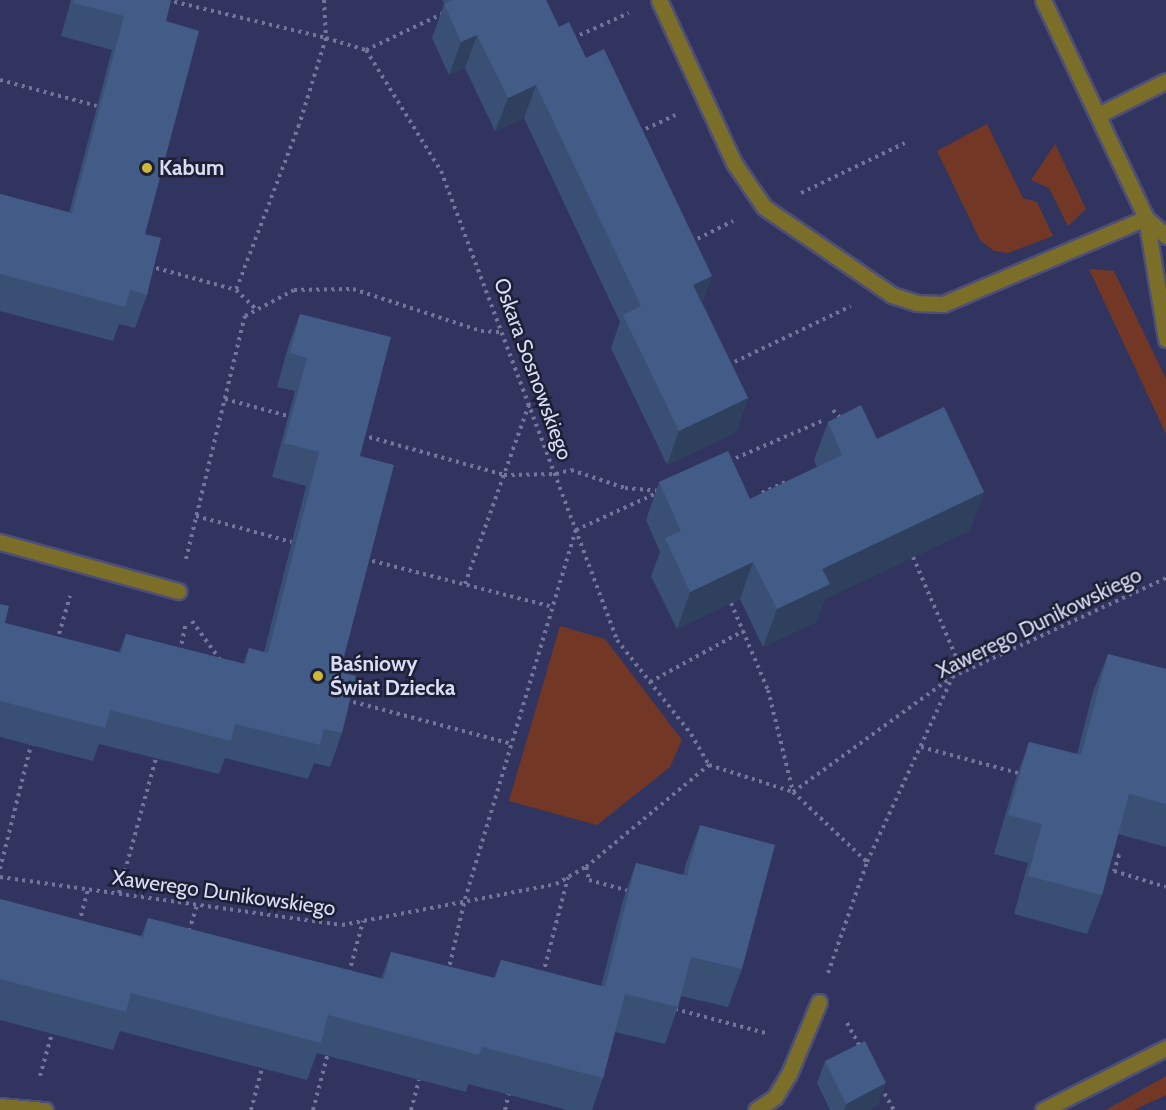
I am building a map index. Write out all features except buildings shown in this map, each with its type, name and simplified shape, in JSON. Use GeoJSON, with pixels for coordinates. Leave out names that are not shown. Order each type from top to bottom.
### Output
{"type":"FeatureCollection","features":[{"type":"Feature","properties":{"kind":"street"},"geometry":{"type":"LineString","coordinates":[[659,0],[734,163],[764,207],[789,227],[837,255],[868,280],[892,295],[916,303],[943,304],[1146,218]]}},
{"type":"Feature","properties":{"kind":"street"},"geometry":{"type":"LineString","coordinates":[[1042,0],[1146,218],[1166,339]]}},
{"type":"Feature","properties":{"kind":"street"},"geometry":{"type":"LineString","coordinates":[[1098,115],[1166,81]]}},
{"type":"Feature","properties":{"kind":"street"},"geometry":{"type":"LineString","coordinates":[[1146,218],[1166,236]]}},
{"type":"Feature","properties":{"kind":"street"},"geometry":{"type":"LineString","coordinates":[[0,542],[178,591]]}},
{"type":"Feature","properties":{"kind":"street"},"geometry":{"type":"LineString","coordinates":[[756,1110],[775,1097],[804,1044],[819,1002]]}},
{"type":"Feature","properties":{"kind":"street"},"geometry":{"type":"LineString","coordinates":[[1043,1110],[1166,1048]]}},
{"type":"Feature","properties":{"kind":"street"},"geometry":{"type":"LineString","coordinates":[[0,1106],[38,1108]]}},
{"type":"Feature","properties":{"kind":"path"},"geometry":{"type":"LineString","coordinates":[[167,0],[326,38],[366,50],[451,10]]}},
{"type":"Feature","properties":{"kind":"path"},"geometry":{"type":"LineString","coordinates":[[236,291],[298,125],[326,38],[324,0]]}},
{"type":"Feature","properties":{"kind":"path"},"geometry":{"type":"LineString","coordinates":[[563,43],[637,9]]}},
{"type":"Feature","properties":{"kind":"path","name":"Oskara Sosnowskiego"},"geometry":{"type":"LineString","coordinates":[[366,50],[441,171],[617,640],[691,734],[709,765]]}},
{"type":"Feature","properties":{"kind":"path"},"geometry":{"type":"LineString","coordinates":[[0,80],[97,106]]}},
{"type":"Feature","properties":{"kind":"path"},"geometry":{"type":"LineString","coordinates":[[630,136],[706,100]]}},
{"type":"Feature","properties":{"kind":"path"},"geometry":{"type":"LineString","coordinates":[[814,186],[905,143]]}},
{"type":"Feature","properties":{"kind":"path"},"geometry":{"type":"LineString","coordinates":[[682,246],[764,207]]}},
{"type":"Feature","properties":{"kind":"path"},"geometry":{"type":"LineString","coordinates":[[138,263],[236,291],[257,310]]}},
{"type":"Feature","properties":{"kind":"path"},"geometry":{"type":"LineString","coordinates":[[718,369],[851,306],[868,280]]}},
{"type":"Feature","properties":{"kind":"path"},"geometry":{"type":"LineString","coordinates":[[178,591],[245,316],[294,290],[353,289],[481,331],[503,332]]}},
{"type":"Feature","properties":{"kind":"path"},"geometry":{"type":"LineString","coordinates":[[225,399],[288,416]]}},
{"type":"Feature","properties":{"kind":"path"},"geometry":{"type":"LineString","coordinates":[[465,584],[529,404]]}},
{"type":"Feature","properties":{"kind":"path"},"geometry":{"type":"LineString","coordinates":[[833,410],[845,423]]}},
{"type":"Feature","properties":{"kind":"path"},"geometry":{"type":"LineString","coordinates":[[725,462],[824,420]]}},
{"type":"Feature","properties":{"kind":"path"},"geometry":{"type":"LineString","coordinates":[[362,435],[504,475],[556,474],[571,470],[625,488],[660,492]]}},
{"type":"Feature","properties":{"kind":"path"},"geometry":{"type":"LineString","coordinates":[[752,498],[788,481]]}},
{"type":"Feature","properties":{"kind":"path"},"geometry":{"type":"LineString","coordinates":[[445,984],[465,899],[576,530],[671,487]]}},
{"type":"Feature","properties":{"kind":"path"},"geometry":{"type":"LineString","coordinates":[[196,516],[292,542]]}},
{"type":"Feature","properties":{"kind":"path"},"geometry":{"type":"LineString","coordinates":[[913,557],[963,673]]}},
{"type":"Feature","properties":{"kind":"path"},"geometry":{"type":"LineString","coordinates":[[365,559],[554,607]]}},
{"type":"Feature","properties":{"kind":"path"},"geometry":{"type":"LineString","coordinates":[[55,649],[79,564]]}},
{"type":"Feature","properties":{"kind":"path","name":"Xawerego Dunikowskiego"},"geometry":{"type":"LineString","coordinates":[[793,792],[952,677],[1166,578]]}},
{"type":"Feature","properties":{"kind":"path"},"geometry":{"type":"LineString","coordinates":[[732,603],[768,690],[793,792]]}},
{"type":"Feature","properties":{"kind":"path"},"geometry":{"type":"LineString","coordinates":[[178,660],[188,615],[227,668]]}},
{"type":"Feature","properties":{"kind":"path"},"geometry":{"type":"LineString","coordinates":[[650,682],[743,631]]}},
{"type":"Feature","properties":{"kind":"path"},"geometry":{"type":"LineString","coordinates":[[819,1002],[847,911],[867,862],[952,677]]}},
{"type":"Feature","properties":{"kind":"path"},"geometry":{"type":"LineString","coordinates":[[339,700],[512,744]]}},
{"type":"Feature","properties":{"kind":"path"},"geometry":{"type":"LineString","coordinates":[[0,868],[31,745]]}},
{"type":"Feature","properties":{"kind":"path"},"geometry":{"type":"LineString","coordinates":[[921,747],[1035,777]]}},
{"type":"Feature","properties":{"kind":"path"},"geometry":{"type":"LineString","coordinates":[[119,893],[156,758]]}},
{"type":"Feature","properties":{"kind":"path"},"geometry":{"type":"LineString","coordinates":[[709,765],[793,792],[867,862]]}},
{"type":"Feature","properties":{"kind":"path","name":"Xawerego Dunikowskiego"},"geometry":{"type":"LineString","coordinates":[[0,876],[342,925],[465,899],[556,884],[586,867],[709,765]]}},
{"type":"Feature","properties":{"kind":"path"},"geometry":{"type":"LineString","coordinates":[[1110,852],[1119,855],[1114,871],[1166,887]]}},
{"type":"Feature","properties":{"kind":"path"},"geometry":{"type":"LineString","coordinates":[[586,867],[589,880],[632,892]]}},
{"type":"Feature","properties":{"kind":"path"},"geometry":{"type":"LineString","coordinates":[[543,977],[568,877]]}},
{"type":"Feature","properties":{"kind":"path"},"geometry":{"type":"LineString","coordinates":[[76,935],[88,889]]}},
{"type":"Feature","properties":{"kind":"path"},"geometry":{"type":"LineString","coordinates":[[188,935],[196,904]]}},
{"type":"Feature","properties":{"kind":"path"},"geometry":{"type":"LineString","coordinates":[[347,978],[363,921]]}},
{"type":"Feature","properties":{"kind":"path"},"geometry":{"type":"LineString","coordinates":[[825,983],[862,1051]]}},
{"type":"Feature","properties":{"kind":"path"},"geometry":{"type":"LineString","coordinates":[[674,1009],[804,1044]]}},
{"type":"Feature","properties":{"kind":"path"},"geometry":{"type":"LineString","coordinates":[[38,1108],[52,1034]]}},
{"type":"Feature","properties":{"kind":"path"},"geometry":{"type":"LineString","coordinates":[[313,1110],[330,1046]]}},
{"type":"Feature","properties":{"kind":"path"},"geometry":{"type":"LineString","coordinates":[[251,1110],[262,1068]]}},
{"type":"Feature","properties":{"kind":"path"},"geometry":{"type":"LineString","coordinates":[[411,1110],[419,1080]]}},
{"type":"Feature","properties":{"kind":"path"},"geometry":{"type":"LineString","coordinates":[[878,1081],[894,1110]]}},
{"type":"Feature","properties":{"kind":"path"},"geometry":{"type":"LineString","coordinates":[[505,1110],[512,1083]]}},
{"type":"Feature","properties":{"kind":"shaded area"},"geometry":{"type":"Polygon","coordinates":[[[987,124],[1023,198],[1037,202],[1053,236],[1008,253],[994,251],[980,240],[937,151],[987,124]]]}},
{"type":"Feature","properties":{"kind":"shaded area"},"geometry":{"type":"Polygon","coordinates":[[[1055,144],[1086,209],[1068,226],[1049,188],[1031,180],[1055,144]]]}},
{"type":"Feature","properties":{"kind":"shaded area"},"geometry":{"type":"Polygon","coordinates":[[[1089,269],[1114,271],[1166,379],[1166,434],[1089,269]]]}},
{"type":"Feature","properties":{"kind":"shaded area"},"geometry":{"type":"Polygon","coordinates":[[[560,626],[605,639],[682,740],[670,767],[597,825],[509,801],[560,626]]]}},
{"type":"Feature","properties":{"kind":"shaded area"},"geometry":{"type":"Polygon","coordinates":[[[1166,1076],[1166,1095],[1134,1110],[1106,1110],[1166,1076]]]}},
{"type":"Feature","properties":{"kind":"place","name":"Kabum"},"geometry":{"type":"Point","coordinates":[147,168]}},
{"type":"Feature","properties":{"kind":"place","name":"Baśniowy Świat Dziecka"},"geometry":{"type":"Point","coordinates":[318,676]}}]}
